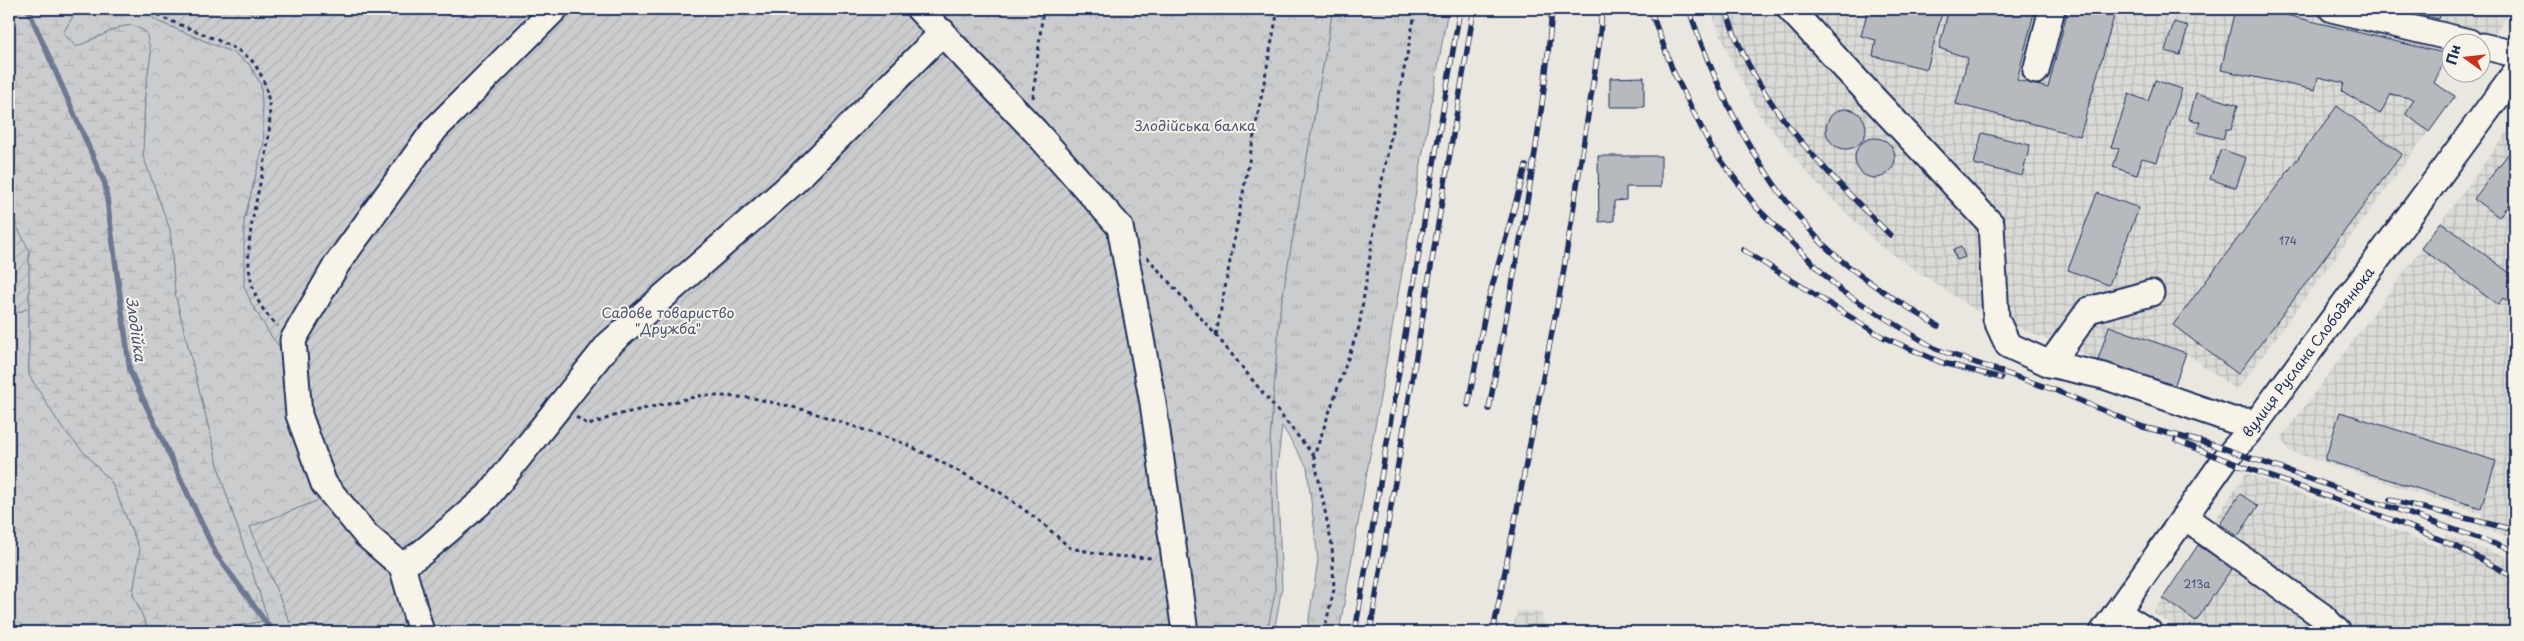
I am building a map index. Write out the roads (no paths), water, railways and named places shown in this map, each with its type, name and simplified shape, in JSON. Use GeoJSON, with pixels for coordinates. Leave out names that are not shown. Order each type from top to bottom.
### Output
{"type":"FeatureCollection","features":[{"type":"Feature","properties":{"kind":"street"},"geometry":{"type":"LineString","coordinates":[[421,632],[402,566],[366,535],[324,484],[299,415],[293,340],[337,264],[435,128],[555,9]]}},
{"type":"Feature","properties":{"kind":"street"},"geometry":{"type":"LineString","coordinates":[[919,9],[943,32],[1120,227],[1153,403],[1185,632]]}},
{"type":"Feature","properties":{"kind":"street"},"geometry":{"type":"LineString","coordinates":[[1790,9],[1991,224],[1996,319],[2008,345],[2050,364],[2104,376],[2232,420],[2257,422]]}},
{"type":"Feature","properties":{"kind":"street"},"geometry":{"type":"LineString","coordinates":[[2036,71],[2052,9]]}},
{"type":"Feature","properties":{"kind":"street"},"geometry":{"type":"LineString","coordinates":[[2332,9],[2442,35]]}},
{"type":"Feature","properties":{"kind":"street"},"geometry":{"type":"LineString","coordinates":[[402,566],[423,552],[488,496],[608,345],[794,182],[943,32]]}},
{"type":"Feature","properties":{"kind":"street"},"geometry":{"type":"LineString","coordinates":[[2492,48],[2515,54]]}},
{"type":"Feature","properties":{"kind":"street","name":"вулиця Руслана Слободянюка"},"geometry":{"type":"LineString","coordinates":[[2103,632],[2224,461],[2257,422],[2515,72]]}},
{"type":"Feature","properties":{"kind":"street"},"geometry":{"type":"LineString","coordinates":[[2050,364],[2089,310],[2151,293]]}},
{"type":"Feature","properties":{"kind":"street"},"geometry":{"type":"LineString","coordinates":[[2184,517],[2322,616],[2338,632]]}},
{"type":"Feature","properties":{"kind":"street"},"geometry":{"type":"LineString","coordinates":[[2117,612],[2149,632]]}},
{"type":"Feature","properties":{"kind":"waterway","name":"Злодійка"},"geometry":{"type":"LineString","coordinates":[[28,9],[105,184],[130,371],[216,554],[273,632]]}},
{"type":"Feature","properties":{"kind":"railway"},"geometry":{"type":"LineString","coordinates":[[1355,632],[1460,9]]}},
{"type":"Feature","properties":{"kind":"railway"},"geometry":{"type":"LineString","coordinates":[[1370,632],[1474,9]]}},
{"type":"Feature","properties":{"kind":"railway"},"geometry":{"type":"LineString","coordinates":[[1489,409],[1534,159],[1552,9]]}},
{"type":"Feature","properties":{"kind":"railway"},"geometry":{"type":"LineString","coordinates":[[1493,632],[1562,281],[1599,45],[1602,9]]}},
{"type":"Feature","properties":{"kind":"railway"},"geometry":{"type":"LineString","coordinates":[[1650,9],[1673,71],[1711,147],[1757,208],[1841,291],[1936,349],[2057,391],[2143,427],[2214,445],[2515,551]]}},
{"type":"Feature","properties":{"kind":"railway"},"geometry":{"type":"LineString","coordinates":[[1689,9],[1713,72],[1742,133],[1759,162],[1798,216],[1821,242],[1848,266],[1938,326]]}},
{"type":"Feature","properties":{"kind":"railway"},"geometry":{"type":"LineString","coordinates":[[1726,9],[1738,43],[1772,104],[1816,159],[1890,235]]}},
{"type":"Feature","properties":{"kind":"railway"},"geometry":{"type":"LineString","coordinates":[[1468,405],[1486,308],[1526,166]]}},
{"type":"Feature","properties":{"kind":"railway"},"geometry":{"type":"LineString","coordinates":[[1743,250],[1881,336],[1940,362],[2001,378]]}},
{"type":"Feature","properties":{"kind":"railway"},"geometry":{"type":"LineString","coordinates":[[2176,440],[2434,537],[2475,556],[2515,578]]}},
{"type":"Feature","properties":{"kind":"railway"},"geometry":{"type":"LineString","coordinates":[[2390,500],[2515,530]]}},
{"type":"Feature","properties":{"kind":"park label","name":"Злодійська балка"},"geometry":{"type":"Point","coordinates":[1195,125]}},
{"type":"Feature","properties":{"kind":"park label","name":"Садове товариство \"Дружба\""},"geometry":{"type":"Point","coordinates":[668,320]}}]}
